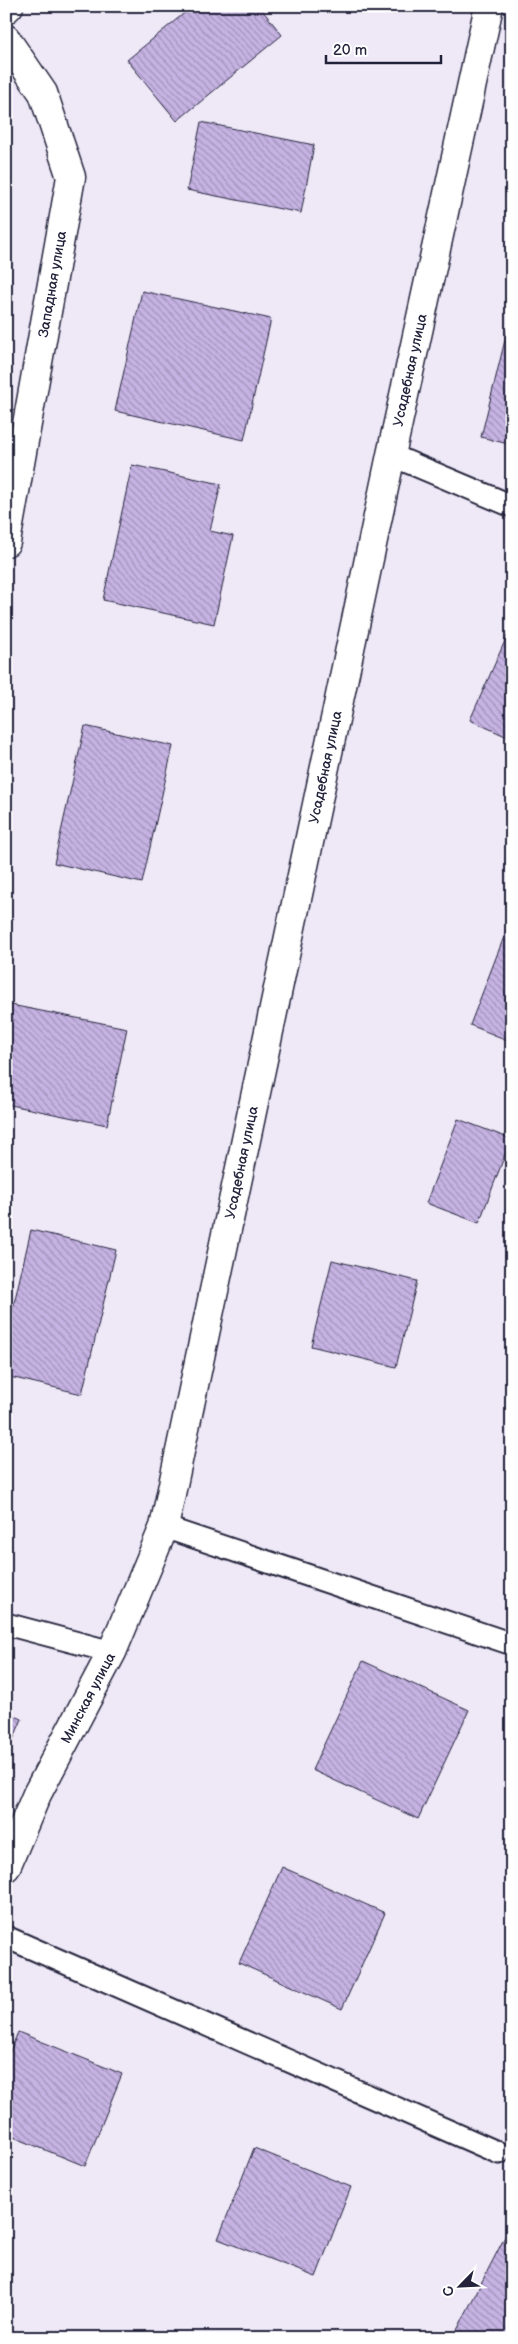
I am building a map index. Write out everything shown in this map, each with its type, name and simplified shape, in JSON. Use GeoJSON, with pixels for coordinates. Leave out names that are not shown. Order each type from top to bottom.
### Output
{"type":"FeatureCollection","features":[{"type":"Feature","properties":{"kind":"street"},"geometry":{"type":"LineString","coordinates":[[6,9],[9,6]]}},
{"type":"Feature","properties":{"kind":"street","name":"Усадебная улица"},"geometry":{"type":"LineString","coordinates":[[164,1527],[391,455],[490,6]]}},
{"type":"Feature","properties":{"kind":"street","name":"Западная улица"},"geometry":{"type":"LineString","coordinates":[[6,39],[44,93],[71,177],[6,542]]}},
{"type":"Feature","properties":{"kind":"street","name":"Минская улица"},"geometry":{"type":"LineString","coordinates":[[6,1867],[37,1794],[112,1652],[164,1527]]}},
{"type":"Feature","properties":{"kind":"lane"},"geometry":{"type":"LineString","coordinates":[[391,455],[512,506]]}},
{"type":"Feature","properties":{"kind":"lane"},"geometry":{"type":"LineString","coordinates":[[164,1527],[512,1644]]}},
{"type":"Feature","properties":{"kind":"lane"},"geometry":{"type":"LineString","coordinates":[[6,1624],[112,1652]]}},
{"type":"Feature","properties":{"kind":"lane"},"geometry":{"type":"LineString","coordinates":[[6,1937],[499,2152]]}},
{"type":"Feature","properties":{"kind":"building"},"geometry":{"type":"Polygon","coordinates":[[[193,6],[259,6],[282,35],[177,121],[127,60],[193,6]]]}},
{"type":"Feature","properties":{"kind":"building"},"geometry":{"type":"Polygon","coordinates":[[[201,122],[314,145],[301,213],[187,190],[201,122]]]}},
{"type":"Feature","properties":{"kind":"building"},"geometry":{"type":"Polygon","coordinates":[[[142,291],[271,319],[244,440],[115,411],[142,291]]]}},
{"type":"Feature","properties":{"kind":"building"},"geometry":{"type":"Polygon","coordinates":[[[508,328],[512,329],[512,445],[481,437],[508,328]]]}},
{"type":"Feature","properties":{"kind":"building"},"geometry":{"type":"Polygon","coordinates":[[[132,465],[221,484],[210,531],[233,536],[214,624],[103,600],[132,465]]]}},
{"type":"Feature","properties":{"kind":"building"},"geometry":{"type":"Polygon","coordinates":[[[512,625],[512,739],[470,720],[512,625]]]}},
{"type":"Feature","properties":{"kind":"building"},"geometry":{"type":"Polygon","coordinates":[[[85,726],[173,746],[142,883],[54,863],[85,726]]]}},
{"type":"Feature","properties":{"kind":"building"},"geometry":{"type":"Polygon","coordinates":[[[507,929],[512,931],[512,1042],[470,1025],[507,929]]]}},
{"type":"Feature","properties":{"kind":"building"},"geometry":{"type":"Polygon","coordinates":[[[11,1005],[127,1028],[107,1125],[6,1104],[6,1028],[11,1005]]]}},
{"type":"Feature","properties":{"kind":"building"},"geometry":{"type":"Polygon","coordinates":[[[458,1119],[511,1139],[479,1223],[426,1203],[458,1119]]]}},
{"type":"Feature","properties":{"kind":"building"},"geometry":{"type":"Polygon","coordinates":[[[31,1230],[116,1250],[82,1394],[6,1376],[6,1338],[31,1230]]]}},
{"type":"Feature","properties":{"kind":"building"},"geometry":{"type":"Polygon","coordinates":[[[332,1260],[417,1281],[396,1367],[311,1346],[332,1260]]]}},
{"type":"Feature","properties":{"kind":"building"},"geometry":{"type":"Polygon","coordinates":[[[363,1661],[469,1710],[418,1819],[312,1770],[363,1661]]]}},
{"type":"Feature","properties":{"kind":"building"},"geometry":{"type":"Polygon","coordinates":[[[6,1712],[22,1719],[6,1756],[6,1712]]]}},
{"type":"Feature","properties":{"kind":"building"},"geometry":{"type":"Polygon","coordinates":[[[282,1867],[385,1913],[342,2009],[239,1963],[282,1867]]]}},
{"type":"Feature","properties":{"kind":"building"},"geometry":{"type":"Polygon","coordinates":[[[18,2032],[122,2074],[85,2166],[6,2134],[6,2061],[18,2032]]]}},
{"type":"Feature","properties":{"kind":"building"},"geometry":{"type":"Polygon","coordinates":[[[254,2148],[351,2187],[316,2277],[218,2239],[254,2148]]]}},
{"type":"Feature","properties":{"kind":"building"},"geometry":{"type":"Polygon","coordinates":[[[512,2223],[512,2338],[453,2338],[512,2223]]]}}]}
